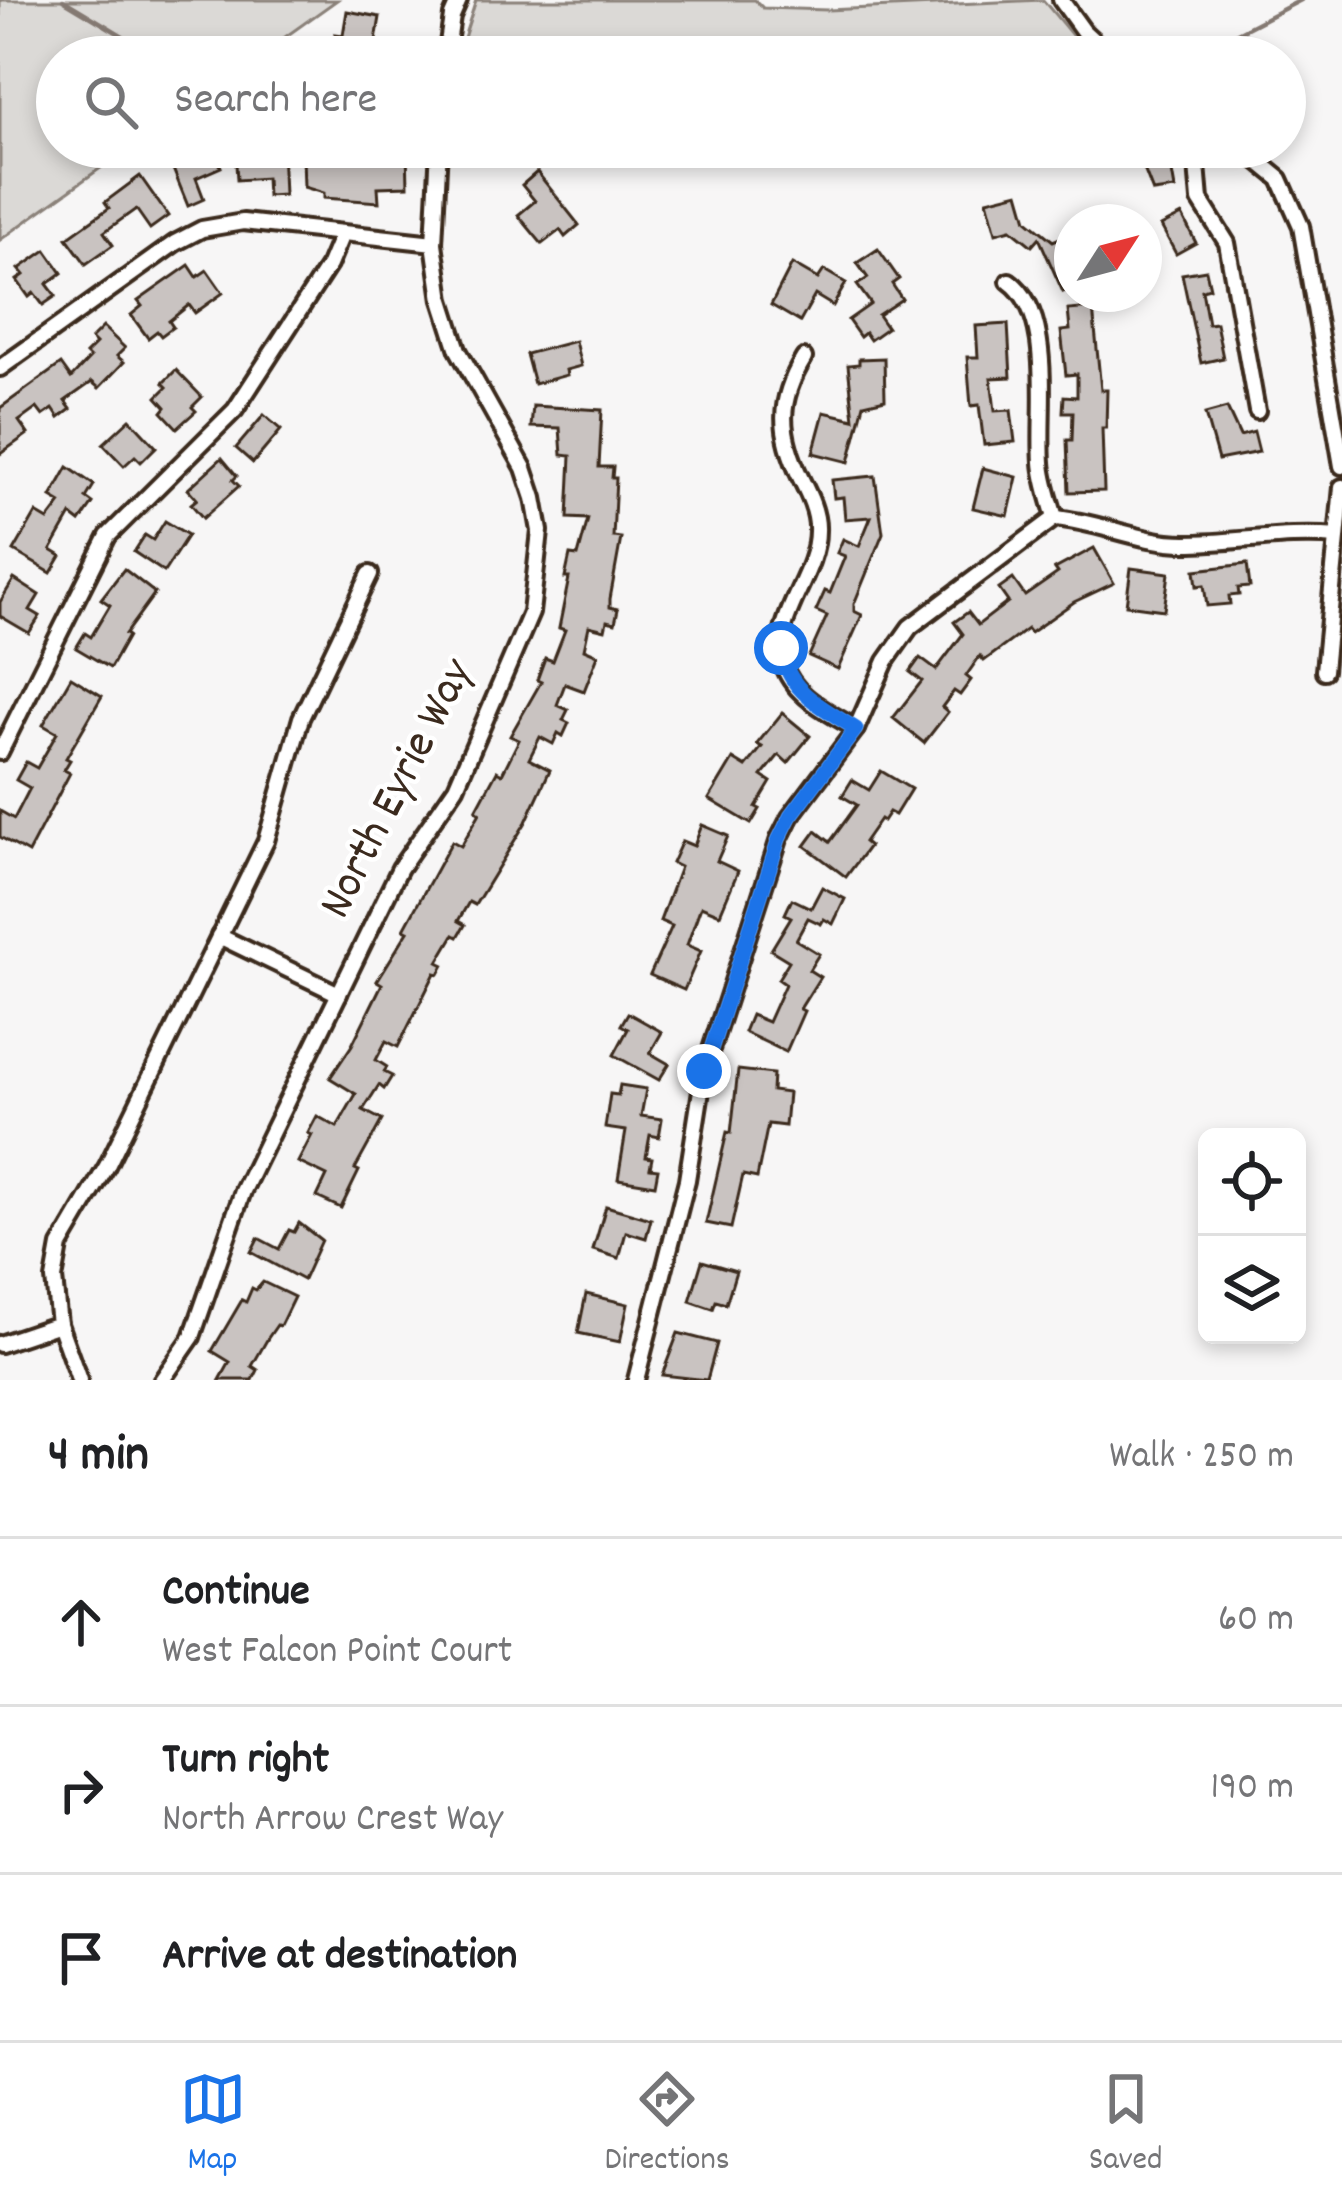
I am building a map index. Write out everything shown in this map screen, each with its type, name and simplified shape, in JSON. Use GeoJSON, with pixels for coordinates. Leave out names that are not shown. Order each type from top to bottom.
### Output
{"type":"FeatureCollection","features":[{"type":"Feature","properties":{"kind":"street"},"geometry":{"type":"LineString","coordinates":[[449,36],[459,0]]}},
{"type":"Feature","properties":{"kind":"street"},"geometry":{"type":"LineString","coordinates":[[1061,0],[1088,36]]}},
{"type":"Feature","properties":{"kind":"street","name":"North Eyrie Way"},"geometry":{"type":"LineString","coordinates":[[162,1380],[192,1337],[243,1191],[400,868],[456,787],[531,613],[540,531],[534,498],[524,468],[458,350],[442,300],[434,243],[438,168]]}},
{"type":"Feature","properties":{"kind":"street"},"geometry":{"type":"LineString","coordinates":[[1197,168],[1200,200],[1227,243],[1257,411]]}},
{"type":"Feature","properties":{"kind":"street"},"geometry":{"type":"LineString","coordinates":[[1267,168],[1280,179],[1297,214],[1342,466]]}},
{"type":"Feature","properties":{"kind":"street"},"geometry":{"type":"LineString","coordinates":[[0,368],[175,243],[202,229],[243,222],[434,243]]}},
{"type":"Feature","properties":{"kind":"street"},"geometry":{"type":"LineString","coordinates":[[0,752],[108,536],[235,410],[329,265],[342,234]]}},
{"type":"Feature","properties":{"kind":"street"},"geometry":{"type":"LineString","coordinates":[[1009,281],[1022,291],[1038,328],[1042,464],[1055,518]]}},
{"type":"Feature","properties":{"kind":"street"},"geometry":{"type":"LineString","coordinates":[[804,358],[783,403],[784,431],[818,524],[817,549],[781,648],[790,680],[808,699],[856,729]]}},
{"type":"Feature","properties":{"kind":"street"},"geometry":{"type":"LineString","coordinates":[[1324,671],[1342,487]]}},
{"type":"Feature","properties":{"kind":"street"},"geometry":{"type":"LineString","coordinates":[[636,1380],[687,1180],[704,1071],[779,839],[790,817],[856,729],[886,661],[910,627],[1055,518],[1083,520],[1151,540],[1186,543],[1304,534],[1337,537]]}},
{"type":"Feature","properties":{"kind":"street"},"geometry":{"type":"LineString","coordinates":[[79,1380],[59,1324],[54,1279],[60,1246],[107,1166],[266,841],[301,718],[370,574]]}},
{"type":"Feature","properties":{"kind":"street"},"geometry":{"type":"LineString","coordinates":[[219,935],[339,994]]}},
{"type":"Feature","properties":{"kind":"street"},"geometry":{"type":"LineString","coordinates":[[0,1344],[59,1324]]}},
{"type":"Feature","properties":{"kind":"shaded area"},"geometry":{"type":"Polygon","coordinates":[[[0,0],[337,0],[286,36],[36,36],[36,168],[101,168],[0,240],[0,0]]]}},
{"type":"Feature","properties":{"kind":"shaded area"},"geometry":{"type":"Polygon","coordinates":[[[476,0],[755,0],[763,8],[828,10],[1043,0],[1073,36],[465,36],[476,0]]]}},
{"type":"Feature","properties":{"kind":"building"},"geometry":{"type":"Polygon","coordinates":[[[347,11],[380,17],[377,36],[334,36],[343,35],[347,11]]]}},
{"type":"Feature","properties":{"kind":"building"},"geometry":{"type":"Polygon","coordinates":[[[173,168],[219,168],[196,178],[204,199],[188,206],[173,168]]]}},
{"type":"Feature","properties":{"kind":"building"},"geometry":{"type":"Polygon","coordinates":[[[236,168],[283,168],[284,195],[267,196],[266,178],[237,180],[236,168]]]}},
{"type":"Feature","properties":{"kind":"building"},"geometry":{"type":"Polygon","coordinates":[[[303,168],[407,168],[408,186],[378,187],[379,202],[324,198],[324,193],[304,187],[303,168]]]}},
{"type":"Feature","properties":{"kind":"building"},"geometry":{"type":"Polygon","coordinates":[[[1173,168],[1175,189],[1153,192],[1144,169],[1173,168]]]}},
{"type":"Feature","properties":{"kind":"building"},"geometry":{"type":"Polygon","coordinates":[[[537,172],[579,225],[565,237],[560,230],[542,244],[518,215],[535,201],[522,185],[537,172]]]}},
{"type":"Feature","properties":{"kind":"building"},"geometry":{"type":"Polygon","coordinates":[[[140,176],[168,216],[150,229],[136,209],[104,232],[113,245],[86,264],[67,238],[109,208],[105,202],[140,176]]]}},
{"type":"Feature","properties":{"kind":"building"},"geometry":{"type":"Polygon","coordinates":[[[1019,192],[1027,220],[1054,241],[1054,272],[1039,238],[1032,246],[1011,229],[996,233],[987,200],[1019,192]]]}},
{"type":"Feature","properties":{"kind":"building"},"geometry":{"type":"Polygon","coordinates":[[[1182,215],[1196,243],[1176,254],[1162,225],[1182,215]]]}},
{"type":"Feature","properties":{"kind":"building"},"geometry":{"type":"Polygon","coordinates":[[[878,249],[899,279],[892,284],[902,299],[878,315],[887,328],[870,340],[865,333],[860,337],[848,320],[871,304],[857,285],[868,278],[857,263],[878,249]]]}},
{"type":"Feature","properties":{"kind":"building"},"geometry":{"type":"Polygon","coordinates":[[[46,250],[62,273],[47,284],[56,296],[43,305],[34,293],[29,297],[17,280],[24,275],[19,269],[46,250]]]}},
{"type":"Feature","properties":{"kind":"building"},"geometry":{"type":"Polygon","coordinates":[[[792,264],[818,279],[824,270],[846,283],[833,306],[815,295],[800,322],[771,305],[792,264]]]}},
{"type":"Feature","properties":{"kind":"building"},"geometry":{"type":"Polygon","coordinates":[[[189,265],[197,277],[207,270],[223,293],[195,313],[189,305],[169,321],[173,327],[148,338],[131,315],[142,306],[138,301],[189,265]]]}},
{"type":"Feature","properties":{"kind":"building"},"geometry":{"type":"Polygon","coordinates":[[[1206,270],[1210,288],[1202,290],[1208,324],[1216,323],[1223,358],[1201,363],[1182,274],[1206,270]]]}},
{"type":"Feature","properties":{"kind":"building"},"geometry":{"type":"Polygon","coordinates":[[[1068,312],[1093,312],[1101,390],[1107,390],[1106,428],[1102,428],[1104,491],[1069,492],[1067,440],[1072,440],[1073,412],[1063,412],[1064,396],[1077,397],[1077,374],[1066,375],[1061,331],[1070,330],[1068,312]]]}},
{"type":"Feature","properties":{"kind":"building"},"geometry":{"type":"Polygon","coordinates":[[[1008,324],[1011,377],[991,378],[995,411],[1011,410],[1015,442],[984,445],[979,405],[971,406],[967,357],[978,357],[976,326],[1008,324]]]}},
{"type":"Feature","properties":{"kind":"building"},"geometry":{"type":"Polygon","coordinates":[[[103,327],[125,348],[117,356],[124,362],[99,388],[92,382],[65,401],[71,409],[59,418],[53,409],[43,416],[37,408],[19,421],[28,434],[0,454],[0,408],[61,364],[71,378],[90,358],[86,354],[96,344],[91,339],[103,327]]]}},
{"type":"Feature","properties":{"kind":"building"},"geometry":{"type":"Polygon","coordinates":[[[575,341],[581,366],[534,384],[526,354],[575,341]]]}},
{"type":"Feature","properties":{"kind":"building"},"geometry":{"type":"Polygon","coordinates":[[[884,358],[885,399],[864,404],[849,462],[813,453],[824,412],[854,419],[848,365],[859,364],[859,359],[884,358]]]}},
{"type":"Feature","properties":{"kind":"building"},"geometry":{"type":"Polygon","coordinates":[[[176,370],[202,397],[192,407],[196,411],[177,428],[162,412],[166,407],[157,397],[176,370]]]}},
{"type":"Feature","properties":{"kind":"building"},"geometry":{"type":"Polygon","coordinates":[[[533,406],[602,410],[599,467],[613,467],[613,537],[621,538],[610,599],[610,607],[618,609],[615,623],[607,621],[605,630],[589,626],[584,649],[598,655],[584,691],[565,684],[557,705],[568,710],[563,736],[558,733],[553,744],[540,737],[529,759],[550,770],[526,822],[475,905],[469,902],[458,921],[465,925],[438,962],[444,965],[435,973],[398,1047],[386,1041],[376,1060],[392,1076],[384,1089],[379,1085],[363,1110],[382,1120],[355,1169],[359,1171],[341,1208],[317,1197],[327,1176],[298,1162],[312,1135],[308,1133],[317,1116],[337,1127],[356,1094],[330,1078],[352,1045],[382,984],[377,981],[408,931],[404,929],[452,841],[461,846],[497,771],[502,774],[519,740],[510,736],[541,682],[537,680],[545,658],[553,661],[565,630],[559,628],[569,578],[565,578],[570,555],[578,556],[588,519],[568,518],[571,456],[562,455],[560,428],[531,427],[533,406]]]}},
{"type":"Feature","properties":{"kind":"building"},"geometry":{"type":"Polygon","coordinates":[[[1227,408],[1240,436],[1254,432],[1259,452],[1218,460],[1205,414],[1227,408]]]}},
{"type":"Feature","properties":{"kind":"building"},"geometry":{"type":"Polygon","coordinates":[[[264,415],[281,430],[253,463],[236,448],[264,415]]]}},
{"type":"Feature","properties":{"kind":"building"},"geometry":{"type":"Polygon","coordinates":[[[130,419],[156,447],[141,462],[135,456],[124,466],[103,444],[130,419]]]}},
{"type":"Feature","properties":{"kind":"building"},"geometry":{"type":"Polygon","coordinates":[[[222,458],[239,486],[203,518],[191,504],[197,499],[188,489],[222,458]]]}},
{"type":"Feature","properties":{"kind":"building"},"geometry":{"type":"Polygon","coordinates":[[[68,467],[94,485],[86,498],[93,503],[80,522],[71,515],[51,550],[61,556],[51,573],[14,551],[36,513],[48,520],[61,503],[51,497],[68,467]]]}},
{"type":"Feature","properties":{"kind":"building"},"geometry":{"type":"Polygon","coordinates":[[[983,468],[1017,477],[1008,516],[973,508],[983,468]]]}},
{"type":"Feature","properties":{"kind":"building"},"geometry":{"type":"Polygon","coordinates":[[[875,476],[883,533],[854,604],[854,611],[862,615],[838,669],[809,656],[827,616],[816,611],[825,591],[830,593],[845,556],[837,553],[843,539],[859,546],[871,517],[845,519],[843,497],[834,498],[832,480],[875,476]]]}},
{"type":"Feature","properties":{"kind":"building"},"geometry":{"type":"Polygon","coordinates":[[[165,521],[188,535],[164,572],[134,552],[145,535],[153,540],[165,521]]]}},
{"type":"Feature","properties":{"kind":"building"},"geometry":{"type":"Polygon","coordinates":[[[1094,548],[1114,583],[1074,602],[1030,633],[1027,629],[984,661],[980,656],[966,676],[971,680],[942,707],[948,712],[924,743],[893,718],[922,681],[910,672],[920,658],[936,670],[963,634],[954,622],[968,612],[978,625],[1008,602],[999,589],[1013,579],[1025,596],[1058,573],[1055,569],[1094,548]]]}},
{"type":"Feature","properties":{"kind":"building"},"geometry":{"type":"Polygon","coordinates":[[[1247,564],[1250,587],[1238,588],[1239,595],[1229,596],[1230,604],[1207,606],[1204,585],[1197,586],[1195,570],[1247,564]]]}},
{"type":"Feature","properties":{"kind":"building"},"geometry":{"type":"Polygon","coordinates":[[[1131,568],[1169,573],[1164,610],[1126,605],[1131,568]]]}},
{"type":"Feature","properties":{"kind":"building"},"geometry":{"type":"Polygon","coordinates":[[[124,569],[155,593],[125,634],[110,668],[76,648],[85,633],[91,637],[110,605],[101,599],[124,569]]]}},
{"type":"Feature","properties":{"kind":"building"},"geometry":{"type":"Polygon","coordinates":[[[14,579],[39,595],[30,610],[40,616],[29,633],[0,616],[0,602],[14,579]]]}},
{"type":"Feature","properties":{"kind":"building"},"geometry":{"type":"Polygon","coordinates":[[[71,677],[102,696],[66,758],[70,760],[64,770],[70,773],[28,853],[0,837],[0,811],[14,819],[30,788],[16,780],[26,762],[37,768],[57,733],[43,725],[71,677]]]}},
{"type":"Feature","properties":{"kind":"building"},"geometry":{"type":"Polygon","coordinates":[[[782,713],[810,736],[788,763],[779,755],[762,776],[771,782],[751,824],[709,799],[733,759],[746,767],[762,747],[757,744],[782,713]]]}},
{"type":"Feature","properties":{"kind":"building"},"geometry":{"type":"Polygon","coordinates":[[[881,771],[911,789],[895,815],[889,812],[880,819],[864,842],[869,846],[846,877],[805,846],[816,831],[830,842],[857,805],[842,796],[852,780],[869,790],[881,771]]]}},
{"type":"Feature","properties":{"kind":"building"},"geometry":{"type":"Polygon","coordinates":[[[702,825],[728,836],[717,861],[738,871],[720,914],[701,906],[687,945],[701,951],[684,990],[650,975],[672,926],[660,921],[680,867],[672,863],[682,841],[694,846],[702,825]]]}},
{"type":"Feature","properties":{"kind":"building"},"geometry":{"type":"Polygon","coordinates":[[[822,887],[845,899],[833,924],[808,918],[796,940],[819,954],[809,970],[820,977],[800,1009],[804,1011],[786,1052],[744,1032],[751,1015],[768,1022],[785,984],[778,979],[789,961],[771,950],[791,917],[785,914],[792,899],[811,908],[822,887]]]}},
{"type":"Feature","properties":{"kind":"building"},"geometry":{"type":"Polygon","coordinates":[[[628,1013],[662,1032],[650,1053],[669,1064],[659,1080],[614,1055],[628,1029],[621,1025],[628,1013]]]}},
{"type":"Feature","properties":{"kind":"building"},"geometry":{"type":"Polygon","coordinates":[[[738,1070],[773,1074],[772,1091],[788,1093],[785,1126],[768,1124],[757,1178],[743,1175],[731,1228],[706,1223],[727,1132],[731,1133],[738,1070]]]}},
{"type":"Feature","properties":{"kind":"building"},"geometry":{"type":"Polygon","coordinates":[[[620,1085],[646,1089],[641,1116],[662,1119],[659,1137],[650,1135],[646,1157],[652,1158],[650,1168],[658,1169],[655,1185],[618,1179],[626,1131],[605,1128],[610,1094],[618,1095],[620,1085]]]}},
{"type":"Feature","properties":{"kind":"building"},"geometry":{"type":"Polygon","coordinates":[[[606,1206],[651,1219],[646,1238],[626,1232],[619,1258],[593,1250],[606,1206]]]}},
{"type":"Feature","properties":{"kind":"building"},"geometry":{"type":"Polygon","coordinates":[[[299,1223],[321,1240],[303,1280],[251,1252],[258,1238],[279,1249],[289,1230],[294,1232],[299,1223]]]}},
{"type":"Feature","properties":{"kind":"building"},"geometry":{"type":"Polygon","coordinates":[[[702,1261],[736,1271],[726,1304],[716,1301],[713,1309],[690,1301],[702,1261]]]}},
{"type":"Feature","properties":{"kind":"building"},"geometry":{"type":"Polygon","coordinates":[[[263,1282],[294,1297],[252,1366],[258,1370],[253,1380],[220,1380],[230,1362],[212,1351],[242,1300],[246,1302],[252,1288],[256,1290],[263,1282]]]}},
{"type":"Feature","properties":{"kind":"building"},"geometry":{"type":"Polygon","coordinates":[[[586,1294],[628,1304],[620,1342],[578,1333],[586,1294]]]}},
{"type":"Feature","properties":{"kind":"building"},"geometry":{"type":"Polygon","coordinates":[[[678,1333],[717,1343],[707,1380],[662,1375],[678,1333]]]}},
{"type":"Feature","properties":{"kind":"waterway"},"geometry":{"type":"LineString","coordinates":[[63,0],[123,36]]}},
{"type":"Feature","properties":{"kind":"waterway"},"geometry":{"type":"LineString","coordinates":[[1232,36],[1301,0]]}},
{"type":"Feature","properties":{"kind":"route"},"geometry":{"type":"LineString","coordinates":[[704,1071],[779,839],[790,817],[856,729],[808,699],[790,680],[781,648]]}}]}
